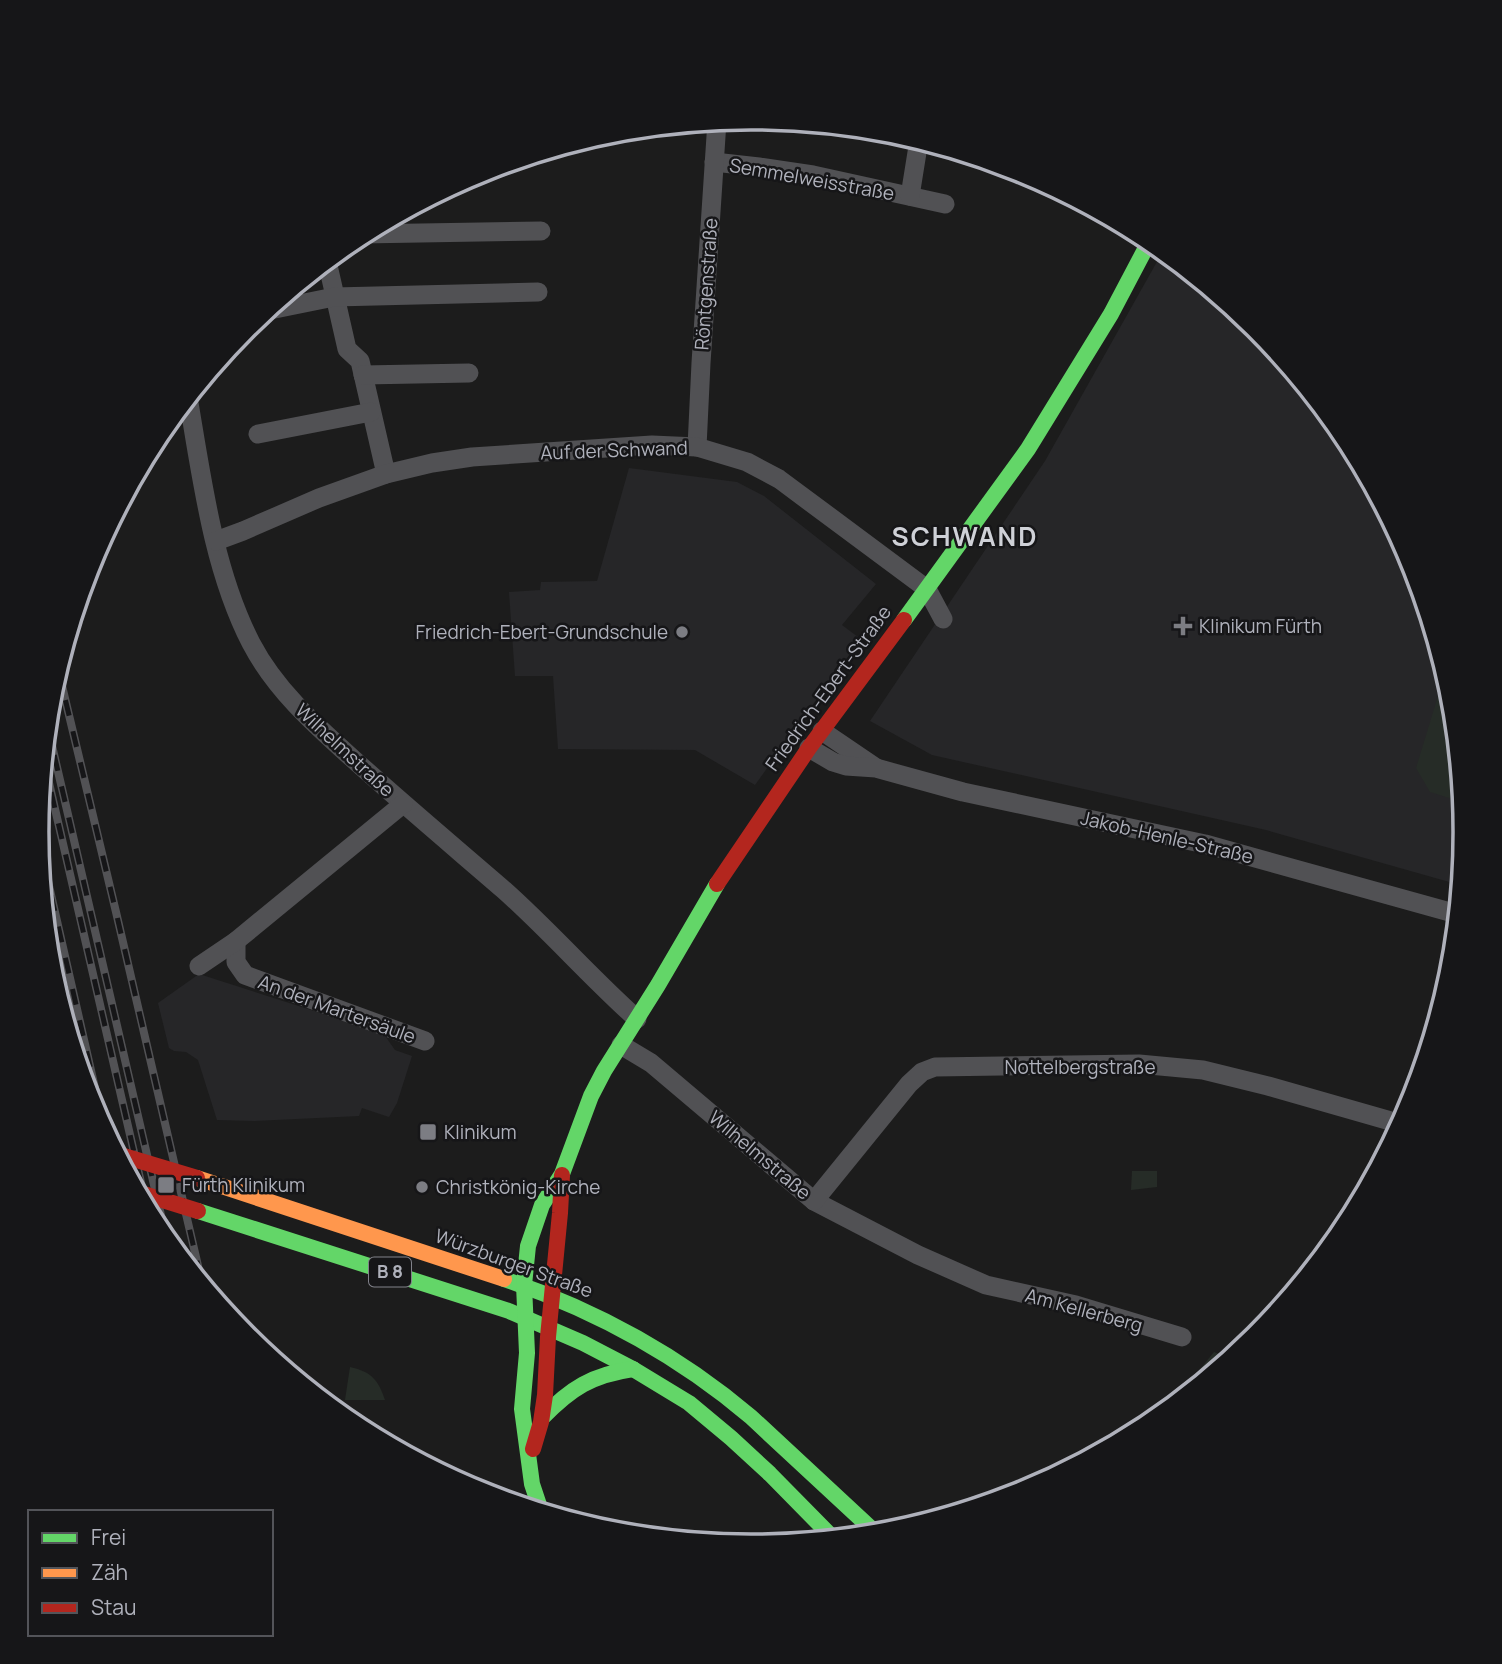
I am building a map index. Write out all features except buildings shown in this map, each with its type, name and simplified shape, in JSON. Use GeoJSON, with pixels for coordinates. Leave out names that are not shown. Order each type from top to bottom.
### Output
{"type":"FeatureCollection","features":[{"type":"Feature","properties":{"kind":"street","name":"Röntgenstraße"},"geometry":{"type":"LineString","coordinates":[[697,447],[716,132]]}},
{"type":"Feature","properties":{"kind":"street","name":"Semmelweisstraße"},"geometry":{"type":"LineString","coordinates":[[910,196],[917,150]]}},
{"type":"Feature","properties":{"kind":"street","name":"Semmelweisstraße"},"geometry":{"type":"LineString","coordinates":[[715,162],[813,175],[945,204]]}},
{"type":"Feature","properties":{"kind":"street"},"geometry":{"type":"LineString","coordinates":[[384,234],[541,231]]}},
{"type":"Feature","properties":{"kind":"street","name":"Friedrich-Ebert-Straße"},"geometry":{"type":"LineString","coordinates":[[538,1501],[532,1483],[522,1409],[527,1353],[524,1285],[528,1246],[542,1205],[562,1174],[591,1096],[724,872],[821,731],[1028,449],[1111,314],[1144,251]]}},
{"type":"Feature","properties":{"kind":"street"},"geometry":{"type":"LineString","coordinates":[[329,271],[347,349],[360,361],[386,474]]}},
{"type":"Feature","properties":{"kind":"street"},"geometry":{"type":"LineString","coordinates":[[285,307],[334,297],[538,292]]}},
{"type":"Feature","properties":{"kind":"street"},"geometry":{"type":"LineString","coordinates":[[363,375],[469,373]]}},
{"type":"Feature","properties":{"kind":"street","name":"Wilhelmstraße"},"geometry":{"type":"LineString","coordinates":[[190,410],[216,541],[234,606],[252,644],[273,678],[298,708],[402,804],[505,891],[637,1019]]}},
{"type":"Feature","properties":{"kind":"street"},"geometry":{"type":"LineString","coordinates":[[258,434],[371,412]]}},
{"type":"Feature","properties":{"kind":"street","name":"Auf der Schwand"},"geometry":{"type":"LineString","coordinates":[[216,541],[319,498],[386,474],[432,463],[472,457],[652,445],[697,447],[747,462],[779,479],[927,589]]}},
{"type":"Feature","properties":{"kind":"street"},"geometry":{"type":"LineString","coordinates":[[927,589],[943,618]]}},
{"type":"Feature","properties":{"kind":"street","name":"Jakob-Henle-Straße"},"geometry":{"type":"LineString","coordinates":[[821,731],[876,768]]}},
{"type":"Feature","properties":{"kind":"street","name":"Jakob-Henle-Straße"},"geometry":{"type":"LineString","coordinates":[[809,748],[846,766],[876,768],[963,792],[1205,844],[1448,911]]}},
{"type":"Feature","properties":{"kind":"street"},"geometry":{"type":"LineString","coordinates":[[199,966],[236,941],[402,804]]}},
{"type":"Feature","properties":{"kind":"street","name":"An der Martersäule"},"geometry":{"type":"LineString","coordinates":[[236,941],[236,962],[245,975],[425,1041]]}},
{"type":"Feature","properties":{"kind":"street","name":"Wilhelmstraße"},"geometry":{"type":"LineString","coordinates":[[621,1045],[651,1063],[814,1201],[918,1255],[986,1285]]}},
{"type":"Feature","properties":{"kind":"street","name":"Nottelbergstraße"},"geometry":{"type":"LineString","coordinates":[[814,1201],[909,1084],[922,1072],[935,1067],[1139,1064],[1203,1070],[1391,1121]]}},
{"type":"Feature","properties":{"kind":"street","name":"Würzburger Straße"},"geometry":{"type":"LineString","coordinates":[[129,1158],[524,1285],[631,1333],[706,1381],[745,1411],[866,1524]]}},
{"type":"Feature","properties":{"kind":"street","name":"Friedrich-Ebert-Straße"},"geometry":{"type":"LineString","coordinates":[[530,1461],[542,1418],[562,1211],[562,1174]]}},
{"type":"Feature","properties":{"kind":"street","name":"B 8"},"geometry":{"type":"LineString","coordinates":[[151,1196],[466,1296],[549,1327],[633,1370],[689,1403],[731,1437],[825,1530]]}},
{"type":"Feature","properties":{"kind":"street","name":"Am Kellerberg"},"geometry":{"type":"LineString","coordinates":[[986,1285],[1076,1305],[1182,1337]]}},
{"type":"Feature","properties":{"kind":"street"},"geometry":{"type":"LineString","coordinates":[[542,1418],[558,1401],[586,1381],[603,1374],[633,1370]]}},
{"type":"Feature","properties":{"kind":"shaded area","name":"Klinikum Fürth"},"geometry":{"type":"Polygon","coordinates":[[[1158,260],[1214,304],[1279,369],[1335,442],[1359,481],[1400,563],[1416,606],[1440,695],[1447,740],[1453,832],[1451,882],[1266,830],[932,755],[870,721],[1045,461],[1158,260]]]}},
{"type":"Feature","properties":{"kind":"shaded area","name":"Friedrich-Ebert-Grundschule"},"geometry":{"type":"Polygon","coordinates":[[[629,468],[737,482],[764,496],[876,584],[842,625],[862,640],[755,785],[695,750],[558,749],[553,676],[515,676],[509,592],[540,590],[541,582],[597,581],[629,468]]]}},
{"type":"Feature","properties":{"kind":"shaded area"},"geometry":{"type":"Polygon","coordinates":[[[1439,692],[1447,740],[1452,799],[1430,792],[1416,768],[1439,692]]]}},
{"type":"Feature","properties":{"kind":"shaded area"},"geometry":{"type":"Polygon","coordinates":[[[199,974],[383,1033],[395,1050],[412,1056],[397,1103],[389,1117],[362,1108],[359,1116],[217,1120],[198,1060],[186,1052],[169,1048],[158,1003],[199,974]]]}},
{"type":"Feature","properties":{"kind":"shaded area"},"geometry":{"type":"Polygon","coordinates":[[[1132,1171],[1157,1171],[1157,1187],[1131,1190],[1132,1171]]]}},
{"type":"Feature","properties":{"kind":"shaded area"},"geometry":{"type":"Polygon","coordinates":[[[1214,1352],[1220,1354],[1214,1360],[1195,1375],[1214,1352]]]}},
{"type":"Feature","properties":{"kind":"shaded area"},"geometry":{"type":"Polygon","coordinates":[[[350,1367],[364,1371],[373,1378],[385,1400],[345,1400],[350,1367]]]}},
{"type":"Feature","properties":{"kind":"railway"},"geometry":{"type":"LineString","coordinates":[[63,690],[197,1263]]}},
{"type":"Feature","properties":{"kind":"railway"},"geometry":{"type":"LineString","coordinates":[[54,753],[160,1210]]}},
{"type":"Feature","properties":{"kind":"railway"},"geometry":{"type":"LineString","coordinates":[[51,791],[140,1177]]}},
{"type":"Feature","properties":{"kind":"railway"},"geometry":{"type":"LineString","coordinates":[[53,905],[92,1073]]}},
{"type":"Feature","properties":{"kind":"traffic: fast"},"geometry":{"type":"LineString","coordinates":[[904,620],[1028,449],[1111,314],[1144,251]]}},
{"type":"Feature","properties":{"kind":"traffic: fast"},"geometry":{"type":"LineString","coordinates":[[538,1501],[532,1484],[522,1409],[527,1353],[524,1285],[528,1246],[542,1205],[562,1174],[591,1096],[604,1071],[717,884]]}},
{"type":"Feature","properties":{"kind":"traffic: fast"},"geometry":{"type":"LineString","coordinates":[[198,1211],[509,1311],[583,1343],[689,1403],[770,1474],[825,1530]]}},
{"type":"Feature","properties":{"kind":"traffic: fast"},"geometry":{"type":"LineString","coordinates":[[504,1279],[571,1305],[665,1354],[751,1417],[867,1524]]}},
{"type":"Feature","properties":{"kind":"traffic: fast"},"geometry":{"type":"LineString","coordinates":[[542,1418],[573,1391],[594,1379],[633,1369]]}},
{"type":"Feature","properties":{"kind":"traffic: slow"},"geometry":{"type":"LineString","coordinates":[[197,1178],[504,1279]]}},
{"type":"Feature","properties":{"kind":"traffic: jam"},"geometry":{"type":"LineString","coordinates":[[717,884],[809,748],[904,620]]}},
{"type":"Feature","properties":{"kind":"traffic: jam"},"geometry":{"type":"LineString","coordinates":[[129,1158],[197,1178]]}},
{"type":"Feature","properties":{"kind":"traffic: jam"},"geometry":{"type":"LineString","coordinates":[[533,1449],[545,1395],[562,1175]]}},
{"type":"Feature","properties":{"kind":"traffic: jam"},"geometry":{"type":"LineString","coordinates":[[151,1196],[198,1211]]}},
{"type":"Feature","properties":{"kind":"place","name":"Klinikum Fürth"},"geometry":{"type":"Point","coordinates":[1183,626]}},
{"type":"Feature","properties":{"kind":"place","name":"Friedrich-Ebert-Grundschule"},"geometry":{"type":"Point","coordinates":[682,632]}},
{"type":"Feature","properties":{"kind":"place","name":"Klinikum"},"geometry":{"type":"Point","coordinates":[428,1132]}},
{"type":"Feature","properties":{"kind":"place","name":"Fürth Klinikum"},"geometry":{"type":"Point","coordinates":[166,1185]}},
{"type":"Feature","properties":{"kind":"place","name":"Christkönig-Kirche"},"geometry":{"type":"Point","coordinates":[422,1187]}},
{"type":"Feature","properties":{"kind":"district","name":"SCHWAND"},"geometry":{"type":"Point","coordinates":[965,537]}}]}
